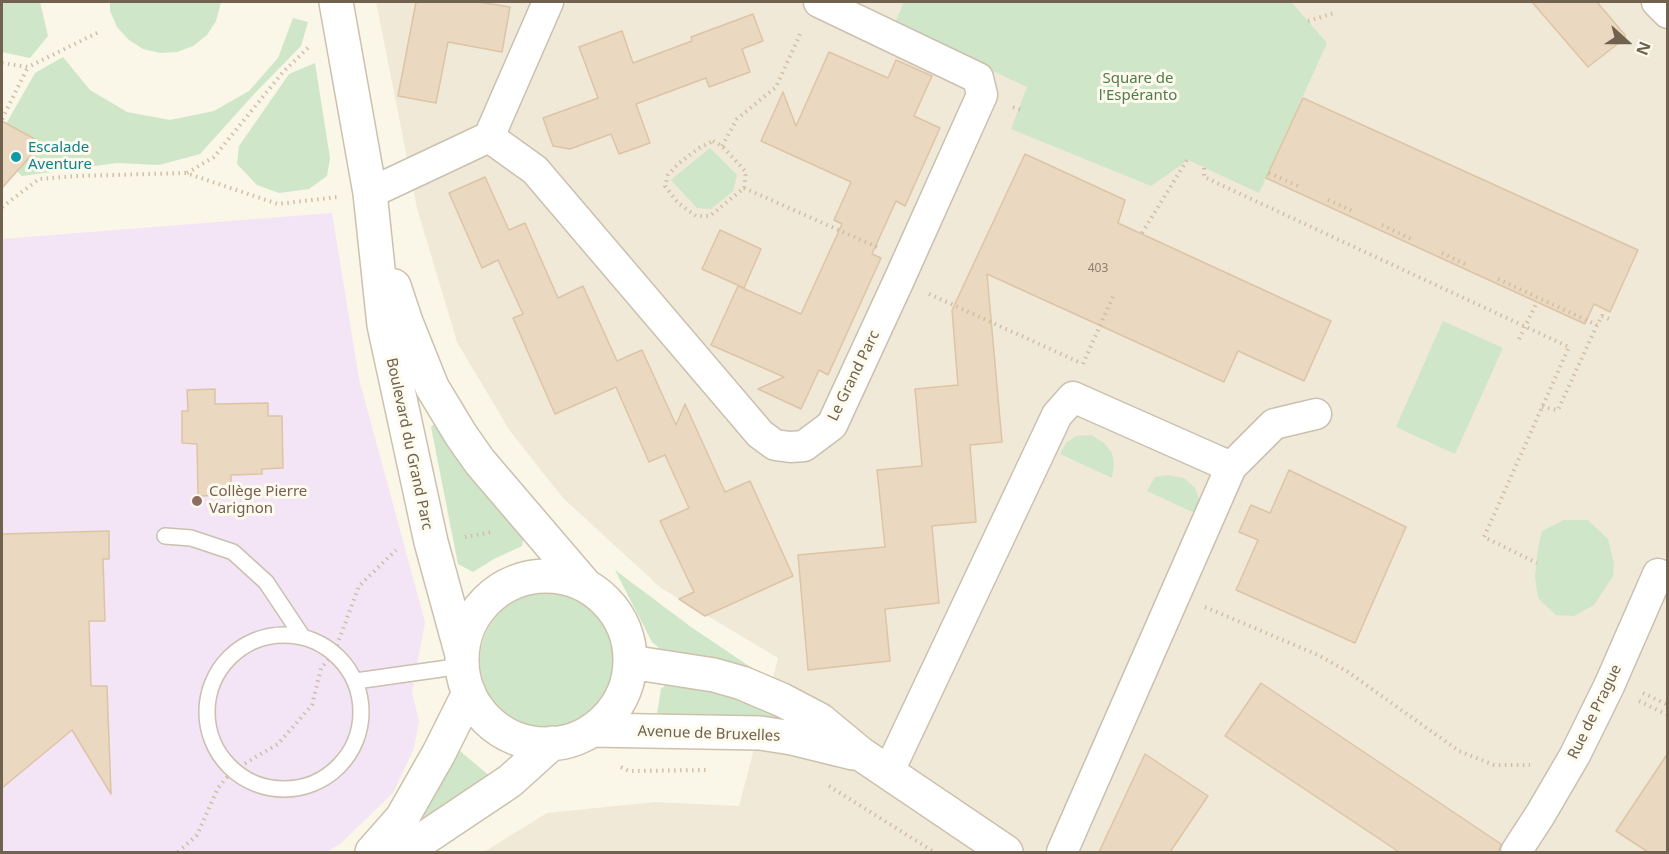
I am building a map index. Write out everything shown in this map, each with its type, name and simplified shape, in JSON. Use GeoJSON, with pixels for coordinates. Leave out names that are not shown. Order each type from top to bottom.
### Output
{"type":"FeatureCollection","features":[{"type":"Feature","properties":{"kind":"street","name":"Boulevard du Grand Parc"},"geometry":{"type":"LineString","coordinates":[[336,2],[370,194],[384,325],[431,542],[464,671]]}},
{"type":"Feature","properties":{"kind":"street"},"geometry":{"type":"LineString","coordinates":[[370,194],[489,137],[548,2]]}},
{"type":"Feature","properties":{"kind":"street"},"geometry":{"type":"LineString","coordinates":[[1658,2],[1668,13]]}},
{"type":"Feature","properties":{"kind":"street","name":"Le Grand Parc"},"geometry":{"type":"LineString","coordinates":[[489,137],[535,170],[760,434],[775,445],[804,446],[832,425],[904,271],[982,95],[978,78],[812,12]]}},
{"type":"Feature","properties":{"kind":"street","name":"Boulevard du Grand Parc"},"geometry":{"type":"LineString","coordinates":[[375,229],[432,387],[480,462],[586,586]]}},
{"type":"Feature","properties":{"kind":"street"},"geometry":{"type":"LineString","coordinates":[[888,773],[1057,415],[1073,397],[1231,466]]}},
{"type":"Feature","properties":{"kind":"street"},"geometry":{"type":"LineString","coordinates":[[1062,852],[1231,466],[1274,424],[1316,414]]}},
{"type":"Feature","properties":{"kind":"street","name":"Rue de Prague"},"geometry":{"type":"LineString","coordinates":[[1516,852],[1575,755],[1609,687],[1658,574],[1668,579]]}},
{"type":"Feature","properties":{"kind":"street"},"geometry":{"type":"LineString","coordinates":[[372,852],[402,818],[439,753],[464,671],[468,630],[473,618],[489,599],[507,585],[526,578],[547,576],[567,579],[586,586],[607,602],[615,613],[626,636],[630,662],[620,700],[607,717],[592,730],[570,740],[552,743],[523,740],[496,728],[485,718],[464,671]]}},
{"type":"Feature","properties":{"kind":"street","name":"Avenue de Bruxelles"},"geometry":{"type":"LineString","coordinates":[[630,662],[714,675],[766,693],[820,720],[861,754],[1006,852]]}},
{"type":"Feature","properties":{"kind":"street","name":"Avenue de Bruxelles"},"geometry":{"type":"LineString","coordinates":[[592,730],[760,733],[861,754]]}},
{"type":"Feature","properties":{"kind":"street"},"geometry":{"type":"LineString","coordinates":[[404,852],[510,781],[552,743]]}},
{"type":"Feature","properties":{"kind":"lane"},"geometry":{"type":"LineString","coordinates":[[165,536],[191,538],[233,552],[266,582],[302,636]]}},
{"type":"Feature","properties":{"kind":"lane"},"geometry":{"type":"LineString","coordinates":[[276,634],[302,636],[319,642],[334,652],[347,665],[356,681],[361,707],[359,733],[348,756],[329,775],[306,787],[280,790],[254,784],[232,771],[216,751],[207,726],[207,701],[215,676],[230,656],[251,641],[276,634]]}},
{"type":"Feature","properties":{"kind":"lane"},"geometry":{"type":"LineString","coordinates":[[356,681],[464,671]]}},
{"type":"Feature","properties":{"kind":"path"},"geometry":{"type":"LineString","coordinates":[[722,146],[737,118],[776,87],[812,12]]}},
{"type":"Feature","properties":{"kind":"path"},"geometry":{"type":"LineString","coordinates":[[1308,21],[1335,13]]}},
{"type":"Feature","properties":{"kind":"path"},"geometry":{"type":"LineString","coordinates":[[2,63],[28,66],[101,31]]}},
{"type":"Feature","properties":{"kind":"path"},"geometry":{"type":"LineString","coordinates":[[186,173],[214,157],[283,72],[312,45]]}},
{"type":"Feature","properties":{"kind":"path"},"geometry":{"type":"LineString","coordinates":[[2,119],[28,66]]}},
{"type":"Feature","properties":{"kind":"path"},"geometry":{"type":"LineString","coordinates":[[712,141],[722,146],[746,172],[744,188],[710,216],[696,216],[678,203],[665,186],[668,175],[699,148],[712,141]]}},
{"type":"Feature","properties":{"kind":"path"},"geometry":{"type":"LineString","coordinates":[[1142,233],[1188,160]]}},
{"type":"Feature","properties":{"kind":"path"},"geometry":{"type":"LineString","coordinates":[[1204,168],[1204,177],[1569,347],[1484,537],[1537,563]]}},
{"type":"Feature","properties":{"kind":"path"},"geometry":{"type":"LineString","coordinates":[[2,207],[39,179],[76,176],[186,173],[278,204],[370,194]]}},
{"type":"Feature","properties":{"kind":"path"},"geometry":{"type":"LineString","coordinates":[[1269,173],[1298,186]]}},
{"type":"Feature","properties":{"kind":"path"},"geometry":{"type":"LineString","coordinates":[[744,188],[1083,364]]}},
{"type":"Feature","properties":{"kind":"path"},"geometry":{"type":"LineString","coordinates":[[1328,200],[1355,212]]}},
{"type":"Feature","properties":{"kind":"path"},"geometry":{"type":"LineString","coordinates":[[1382,225],[1411,239]]}},
{"type":"Feature","properties":{"kind":"path"},"geometry":{"type":"LineString","coordinates":[[1442,253],[1469,266]]}},
{"type":"Feature","properties":{"kind":"path"},"geometry":{"type":"LineString","coordinates":[[1498,279],[1597,325]]}},
{"type":"Feature","properties":{"kind":"path"},"geometry":{"type":"LineString","coordinates":[[1073,397],[1083,364],[1114,294]]}},
{"type":"Feature","properties":{"kind":"path"},"geometry":{"type":"LineString","coordinates":[[1519,339],[1537,302]]}},
{"type":"Feature","properties":{"kind":"path"},"geometry":{"type":"LineString","coordinates":[[1542,407],[1558,410],[1602,316],[1609,319]]}},
{"type":"Feature","properties":{"kind":"path"},"geometry":{"type":"LineString","coordinates":[[464,537],[497,532]]}},
{"type":"Feature","properties":{"kind":"path"},"geometry":{"type":"LineString","coordinates":[[178,852],[197,835],[218,788],[232,771],[278,744],[312,705],[321,668],[334,652],[358,586],[396,550],[404,549]]}},
{"type":"Feature","properties":{"kind":"path"},"geometry":{"type":"LineString","coordinates":[[1175,594],[1318,655],[1348,672],[1459,751],[1494,765],[1525,766],[1575,755]]}},
{"type":"Feature","properties":{"kind":"path"},"geometry":{"type":"LineString","coordinates":[[619,766],[629,771],[716,769]]}},
{"type":"Feature","properties":{"kind":"path"},"geometry":{"type":"LineString","coordinates":[[827,784],[934,852]]}},
{"type":"Feature","properties":{"kind":"shaded area"},"geometry":{"type":"Polygon","coordinates":[[[376,2],[1667,2],[1667,852],[484,852],[547,813],[655,802],[739,806],[778,658],[661,588],[563,498],[510,431],[457,342],[417,208],[376,2]]]}},
{"type":"Feature","properties":{"kind":"shaded area","name":"Collège Pierre Varignon"},"geometry":{"type":"Polygon","coordinates":[[[332,213],[359,379],[425,622],[412,693],[419,721],[414,748],[393,793],[340,844],[326,852],[2,852],[2,239],[332,213]]]}},
{"type":"Feature","properties":{"kind":"green space"},"geometry":{"type":"Polygon","coordinates":[[[2,2],[40,2],[48,36],[30,58],[2,52],[2,2]]]}},
{"type":"Feature","properties":{"kind":"green space"},"geometry":{"type":"Polygon","coordinates":[[[110,2],[221,2],[216,21],[207,35],[193,46],[177,52],[160,53],[143,49],[129,40],[117,27],[110,11],[110,2]]]}},
{"type":"Feature","properties":{"kind":"green space","name":"Square de l'Espéranto"},"geometry":{"type":"Polygon","coordinates":[[[904,2],[1291,2],[1327,43],[1259,193],[1188,160],[1151,186],[1011,129],[1027,87],[894,25],[904,2]]]}},
{"type":"Feature","properties":{"kind":"green space"},"geometry":{"type":"Polygon","coordinates":[[[293,18],[308,22],[301,46],[200,154],[159,165],[117,163],[22,176],[17,171],[40,142],[6,124],[35,73],[63,57],[90,90],[127,112],[170,120],[214,111],[249,91],[278,58],[293,18]]]}},
{"type":"Feature","properties":{"kind":"green space"},"geometry":{"type":"Polygon","coordinates":[[[315,63],[330,158],[327,176],[309,189],[279,193],[257,185],[237,164],[239,146],[289,74],[315,63]]]}},
{"type":"Feature","properties":{"kind":"green space"},"geometry":{"type":"Polygon","coordinates":[[[710,148],[737,175],[733,191],[711,209],[697,208],[671,180],[710,148]]]}},
{"type":"Feature","properties":{"kind":"green space"},"geometry":{"type":"Polygon","coordinates":[[[1443,321],[1503,348],[1455,454],[1396,427],[1443,321]]]}},
{"type":"Feature","properties":{"kind":"green space"},"geometry":{"type":"Polygon","coordinates":[[[437,421],[524,535],[522,546],[473,572],[458,564],[431,427],[437,421]]]}},
{"type":"Feature","properties":{"kind":"green space"},"geometry":{"type":"Polygon","coordinates":[[[1091,435],[1104,443],[1112,453],[1114,464],[1112,478],[1060,454],[1066,443],[1076,436],[1091,435]]]}},
{"type":"Feature","properties":{"kind":"green space"},"geometry":{"type":"Polygon","coordinates":[[[1168,475],[1184,478],[1195,488],[1200,502],[1199,515],[1147,491],[1155,477],[1168,475]]]}},
{"type":"Feature","properties":{"kind":"green space"},"geometry":{"type":"Polygon","coordinates":[[[1564,520],[1588,520],[1608,539],[1614,564],[1613,576],[1594,605],[1574,616],[1556,615],[1538,598],[1535,577],[1542,531],[1564,520]]]}},
{"type":"Feature","properties":{"kind":"green space"},"geometry":{"type":"Polygon","coordinates":[[[615,570],[691,627],[755,670],[666,654],[652,642],[615,570]]]}},
{"type":"Feature","properties":{"kind":"green space"},"geometry":{"type":"Polygon","coordinates":[[[549,592],[575,597],[598,612],[613,635],[618,661],[613,687],[598,710],[575,725],[549,730],[523,725],[500,710],[485,687],[480,661],[485,635],[500,612],[523,597],[549,592]]]}},
{"type":"Feature","properties":{"kind":"green space"},"geometry":{"type":"Polygon","coordinates":[[[666,685],[712,690],[753,703],[781,717],[779,724],[662,719],[657,714],[661,689],[666,685]]]}},
{"type":"Feature","properties":{"kind":"green space"},"geometry":{"type":"Polygon","coordinates":[[[460,751],[492,778],[412,833],[436,795],[451,761],[460,751]]]}},
{"type":"Feature","properties":{"kind":"building"},"geometry":{"type":"Polygon","coordinates":[[[416,2],[479,2],[510,7],[502,52],[448,42],[436,103],[398,96],[416,2]]]}},
{"type":"Feature","properties":{"kind":"building"},"geometry":{"type":"Polygon","coordinates":[[[1532,2],[1597,2],[1625,35],[1625,38],[1588,67],[1532,2]]]}},
{"type":"Feature","properties":{"kind":"building"},"geometry":{"type":"Polygon","coordinates":[[[753,14],[763,41],[742,49],[750,72],[709,87],[706,78],[636,104],[650,143],[619,154],[611,134],[570,149],[553,146],[543,118],[598,98],[579,47],[622,31],[633,63],[692,41],[691,37],[753,14]]]}},
{"type":"Feature","properties":{"kind":"building"},"geometry":{"type":"Polygon","coordinates":[[[829,52],[888,78],[896,60],[932,76],[914,116],[940,128],[905,206],[896,201],[872,254],[881,258],[828,375],[819,370],[801,409],[758,389],[784,377],[711,345],[738,286],[801,314],[842,224],[834,220],[851,182],[761,141],[783,92],[796,126],[829,52]]]}},
{"type":"Feature","properties":{"kind":"building"},"geometry":{"type":"Polygon","coordinates":[[[1303,98],[1638,250],[1610,312],[1594,304],[1585,324],[1266,178],[1303,98]]]}},
{"type":"Feature","properties":{"kind":"building","name":"Escalade Aventure"},"geometry":{"type":"Polygon","coordinates":[[[2,121],[42,143],[2,188],[2,121]]]}},
{"type":"Feature","properties":{"kind":"building"},"geometry":{"type":"Polygon","coordinates":[[[1025,154],[1125,200],[1118,223],[1331,321],[1304,381],[1238,351],[1224,382],[987,274],[1002,442],[970,445],[976,522],[932,526],[939,603],[885,609],[890,661],[808,670],[798,555],[885,547],[877,470],[922,466],[915,389],[958,385],[952,310],[1025,154]]]}},
{"type":"Feature","properties":{"kind":"building"},"geometry":{"type":"Polygon","coordinates":[[[485,177],[509,230],[525,223],[558,298],[583,286],[617,361],[642,350],[676,425],[685,404],[725,492],[750,481],[793,576],[705,616],[679,599],[694,592],[660,521],[689,508],[665,455],[649,462],[616,387],[555,414],[513,318],[523,314],[498,260],[482,268],[449,193],[485,177]]]}},
{"type":"Feature","properties":{"kind":"building"},"geometry":{"type":"Polygon","coordinates":[[[720,230],[761,249],[744,288],[702,269],[720,230]]]}},
{"type":"Feature","properties":{"kind":"building"},"geometry":{"type":"Polygon","coordinates":[[[215,389],[215,404],[268,403],[268,416],[282,416],[283,468],[262,469],[262,474],[231,475],[231,495],[198,496],[197,444],[182,443],[182,411],[188,411],[187,390],[215,389]]]}},
{"type":"Feature","properties":{"kind":"building"},"geometry":{"type":"Polygon","coordinates":[[[1289,470],[1406,527],[1355,643],[1236,590],[1258,540],[1239,532],[1245,518],[1251,505],[1270,513],[1289,470]]]}},
{"type":"Feature","properties":{"kind":"building"},"geometry":{"type":"Polygon","coordinates":[[[109,531],[109,559],[103,559],[105,621],[89,621],[91,686],[107,686],[111,794],[72,730],[2,788],[2,534],[109,531]]]}},
{"type":"Feature","properties":{"kind":"building"},"geometry":{"type":"Polygon","coordinates":[[[1261,683],[1501,844],[1499,852],[1399,852],[1225,736],[1261,683]]]}},
{"type":"Feature","properties":{"kind":"building"},"geometry":{"type":"Polygon","coordinates":[[[1668,753],[1668,852],[1648,852],[1616,831],[1668,753]]]}},
{"type":"Feature","properties":{"kind":"building"},"geometry":{"type":"Polygon","coordinates":[[[1145,754],[1208,796],[1170,852],[1099,852],[1145,754]]]}},
{"type":"Feature","properties":{"kind":"place","name":"Escalade Aventure"},"geometry":{"type":"Point","coordinates":[16,157]}},
{"type":"Feature","properties":{"kind":"place","name":"Collège Pierre Varignon"},"geometry":{"type":"Point","coordinates":[197,501]}}]}
